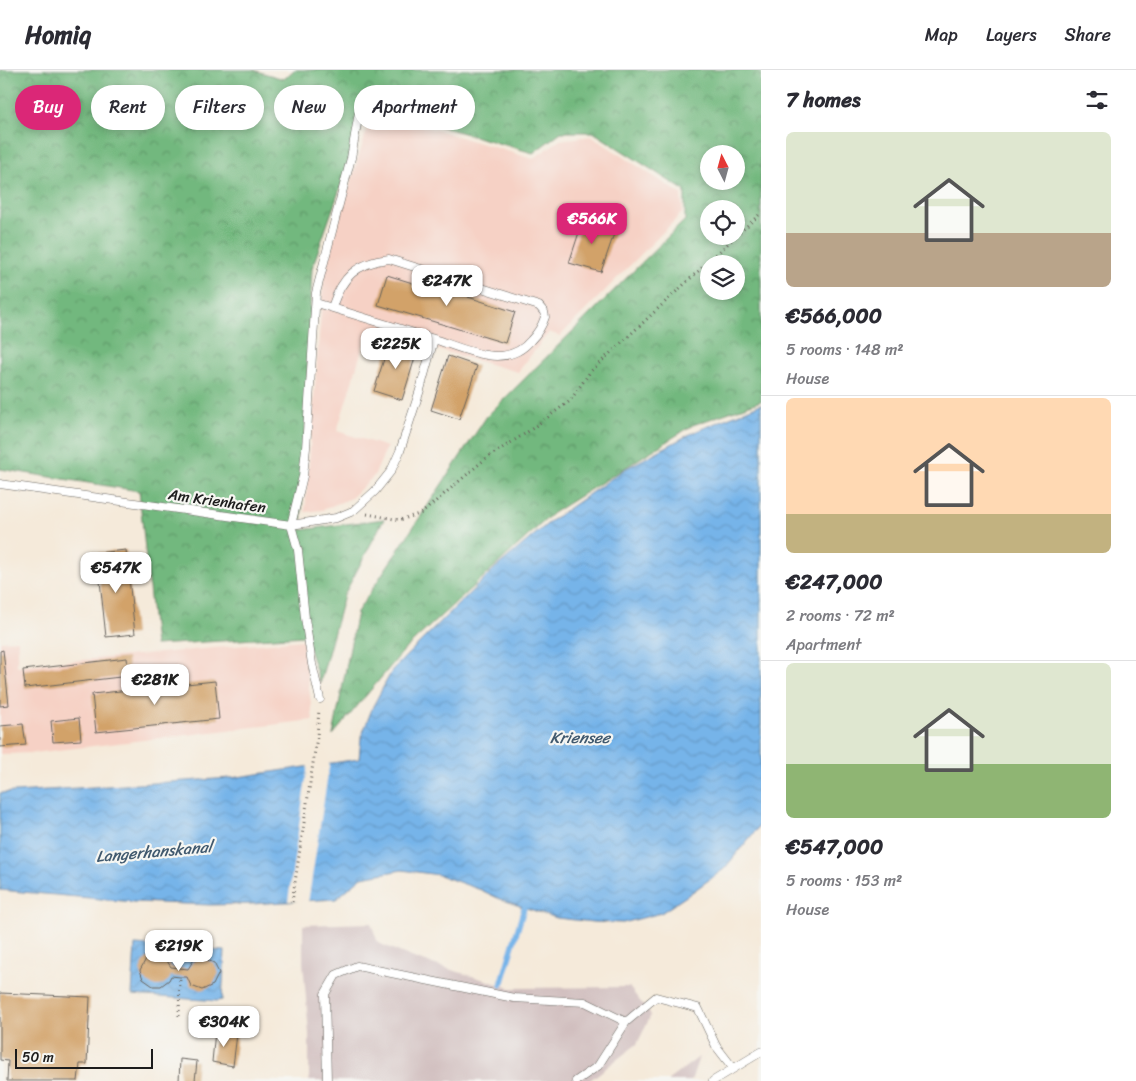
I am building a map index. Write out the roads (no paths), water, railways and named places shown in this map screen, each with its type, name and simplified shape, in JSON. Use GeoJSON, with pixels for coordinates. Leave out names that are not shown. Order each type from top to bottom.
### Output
{"type":"FeatureCollection","features":[{"type":"Feature","properties":{"kind":"lane"},"geometry":{"type":"LineString","coordinates":[[320,699],[305,618],[298,550],[291,525],[303,476],[316,292],[351,158],[356,130]]}},
{"type":"Feature","properties":{"kind":"lane"},"geometry":{"type":"LineString","coordinates":[[316,303],[492,357],[513,354],[528,344],[545,318],[539,306],[389,258],[376,260],[360,267],[349,275],[338,289],[332,307]]}},
{"type":"Feature","properties":{"kind":"lane","name":"Am Krienhafen"},"geometry":{"type":"LineString","coordinates":[[0,484],[291,525],[336,518],[353,511],[375,491],[391,471],[400,451],[420,390],[434,339]]}},
{"type":"Feature","properties":{"kind":"lane"},"geometry":{"type":"LineString","coordinates":[[327,1081],[325,994],[336,975],[356,966],[514,998],[585,1002],[626,1022]]}},
{"type":"Feature","properties":{"kind":"lane"},"geometry":{"type":"LineString","coordinates":[[576,1081],[598,1066],[626,1022],[656,997],[698,1008],[716,1046],[732,1068]]}},
{"type":"Feature","properties":{"kind":"lane"},"geometry":{"type":"LineString","coordinates":[[713,1081],[761,1052]]}},
{"type":"Feature","properties":{"kind":"water","name":"Kriensee"},"geometry":{"type":"Polygon","coordinates":[[[761,404],[761,824],[724,869],[661,913],[623,923],[557,918],[502,900],[481,890],[439,875],[402,870],[362,877],[336,899],[251,904],[211,905],[134,902],[0,890],[0,793],[231,778],[359,759],[361,738],[373,706],[393,669],[494,569],[552,520],[625,469],[692,433],[761,404]]]}},
{"type":"Feature","properties":{"kind":"water"},"geometry":{"type":"Polygon","coordinates":[[[135,945],[225,951],[222,1000],[132,995],[135,945]]]}},
{"type":"Feature","properties":{"kind":"waterway"},"geometry":{"type":"LineString","coordinates":[[501,985],[524,908]]}},
{"type":"Feature","properties":{"kind":"water label","name":"Langerhanskanal"},"geometry":{"type":"Point","coordinates":[154,851]}}]}
